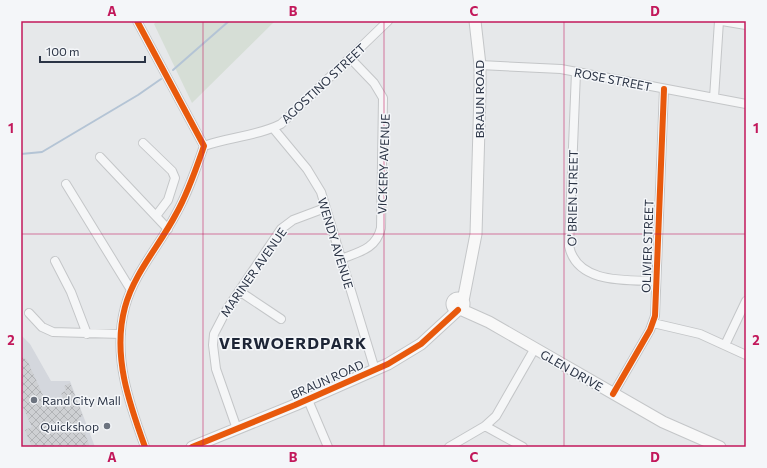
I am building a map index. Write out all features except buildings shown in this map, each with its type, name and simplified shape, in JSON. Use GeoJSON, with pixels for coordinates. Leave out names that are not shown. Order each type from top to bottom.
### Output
{"type":"FeatureCollection","features":[{"type":"Feature","properties":{"kind":"street"},"geometry":{"type":"LineString","coordinates":[[137,21],[204,146],[185,197],[168,229],[141,271],[131,290],[125,308],[121,334],[121,362],[124,383],[145,447]]}},
{"type":"Feature","properties":{"kind":"street","name":"AGOSTINO STREET"},"geometry":{"type":"LineString","coordinates":[[204,146],[226,139],[273,128],[287,120],[388,21]]}},
{"type":"Feature","properties":{"kind":"street","name":"BRAUN ROAD"},"geometry":{"type":"LineString","coordinates":[[192,447],[308,400],[375,370],[411,351],[439,326],[459,304],[469,272],[476,234],[480,65],[475,21]]}},
{"type":"Feature","properties":{"kind":"street"},"geometry":{"type":"LineString","coordinates":[[714,98],[721,21],[746,26]]}},
{"type":"Feature","properties":{"kind":"street","name":"VICKERY AVENUE"},"geometry":{"type":"LineString","coordinates":[[341,259],[373,245],[381,228],[383,98],[374,83],[350,58]]}},
{"type":"Feature","properties":{"kind":"street","name":"ROSE STREET"},"geometry":{"type":"LineString","coordinates":[[480,65],[550,68],[746,104]]}},
{"type":"Feature","properties":{"kind":"street","name":"O' BRIEN STREET"},"geometry":{"type":"LineString","coordinates":[[576,72],[569,246],[573,259],[583,268],[604,278],[656,281]]}},
{"type":"Feature","properties":{"kind":"street","name":"OLIVIER STREET"},"geometry":{"type":"LineString","coordinates":[[613,394],[653,323],[664,89]]}},
{"type":"Feature","properties":{"kind":"street","name":"WENDY AVENUE"},"geometry":{"type":"LineString","coordinates":[[273,128],[317,184],[375,370]]}},
{"type":"Feature","properties":{"kind":"street"},"geometry":{"type":"LineString","coordinates":[[143,142],[172,171],[175,178],[168,200],[156,216]]}},
{"type":"Feature","properties":{"kind":"street"},"geometry":{"type":"LineString","coordinates":[[100,156],[168,229]]}},
{"type":"Feature","properties":{"kind":"street"},"geometry":{"type":"LineString","coordinates":[[66,184],[131,290]]}},
{"type":"Feature","properties":{"kind":"street","name":"MARINER AVENUE"},"geometry":{"type":"LineString","coordinates":[[237,430],[214,362],[214,334],[219,322],[280,229],[293,220],[325,208]]}},
{"type":"Feature","properties":{"kind":"street"},"geometry":{"type":"LineString","coordinates":[[55,261],[71,292],[87,334]]}},
{"type":"Feature","properties":{"kind":"street"},"geometry":{"type":"LineString","coordinates":[[239,292],[281,319]]}},
{"type":"Feature","properties":{"kind":"street"},"geometry":{"type":"LineString","coordinates":[[725,345],[746,301]]}},
{"type":"Feature","properties":{"kind":"street","name":"GLEN DRIVE"},"geometry":{"type":"LineString","coordinates":[[459,304],[664,422],[720,447]]}},
{"type":"Feature","properties":{"kind":"street"},"geometry":{"type":"LineString","coordinates":[[29,313],[36,322],[47,330],[87,334],[121,334]]}},
{"type":"Feature","properties":{"kind":"street"},"geometry":{"type":"LineString","coordinates":[[653,323],[694,332],[746,355]]}},
{"type":"Feature","properties":{"kind":"street"},"geometry":{"type":"LineString","coordinates":[[449,447],[485,426],[502,408],[535,348]]}},
{"type":"Feature","properties":{"kind":"street"},"geometry":{"type":"LineString","coordinates":[[308,400],[328,447]]}},
{"type":"Feature","properties":{"kind":"street"},"geometry":{"type":"LineString","coordinates":[[485,426],[523,447]]}},
{"type":"Feature","properties":{"kind":"shaded area"},"geometry":{"type":"Polygon","coordinates":[[[157,21],[275,21],[192,103],[154,24],[157,21]]]}},
{"type":"Feature","properties":{"kind":"shaded area","name":"Rand City Mall"},"geometry":{"type":"Polygon","coordinates":[[[21,335],[30,344],[51,381],[70,381],[95,447],[21,447],[21,335]]]}},
{"type":"Feature","properties":{"kind":"waterway"},"geometry":{"type":"LineString","coordinates":[[173,70],[229,21]]}},
{"type":"Feature","properties":{"kind":"waterway"},"geometry":{"type":"LineString","coordinates":[[21,154],[42,152],[138,95],[161,79]]}},
{"type":"Feature","properties":{"kind":"cycle path"},"geometry":{"type":"LineString","coordinates":[[137,21],[204,146],[192,181],[170,226],[135,282],[125,307],[121,325],[121,361],[124,378],[133,413],[145,447]]}},
{"type":"Feature","properties":{"kind":"cycle path"},"geometry":{"type":"LineString","coordinates":[[613,394],[650,330],[655,316],[664,89]]}},
{"type":"Feature","properties":{"kind":"cycle path"},"geometry":{"type":"LineString","coordinates":[[192,447],[295,405],[388,364],[421,344],[458,310]]}},
{"type":"Feature","properties":{"kind":"place","name":"Rand City Mall"},"geometry":{"type":"Point","coordinates":[34,400]}},
{"type":"Feature","properties":{"kind":"place","name":"Quickshop"},"geometry":{"type":"Point","coordinates":[107,426]}},
{"type":"Feature","properties":{"kind":"district","name":"VERWOERDPARK"},"geometry":{"type":"Point","coordinates":[293,342]}}]}
